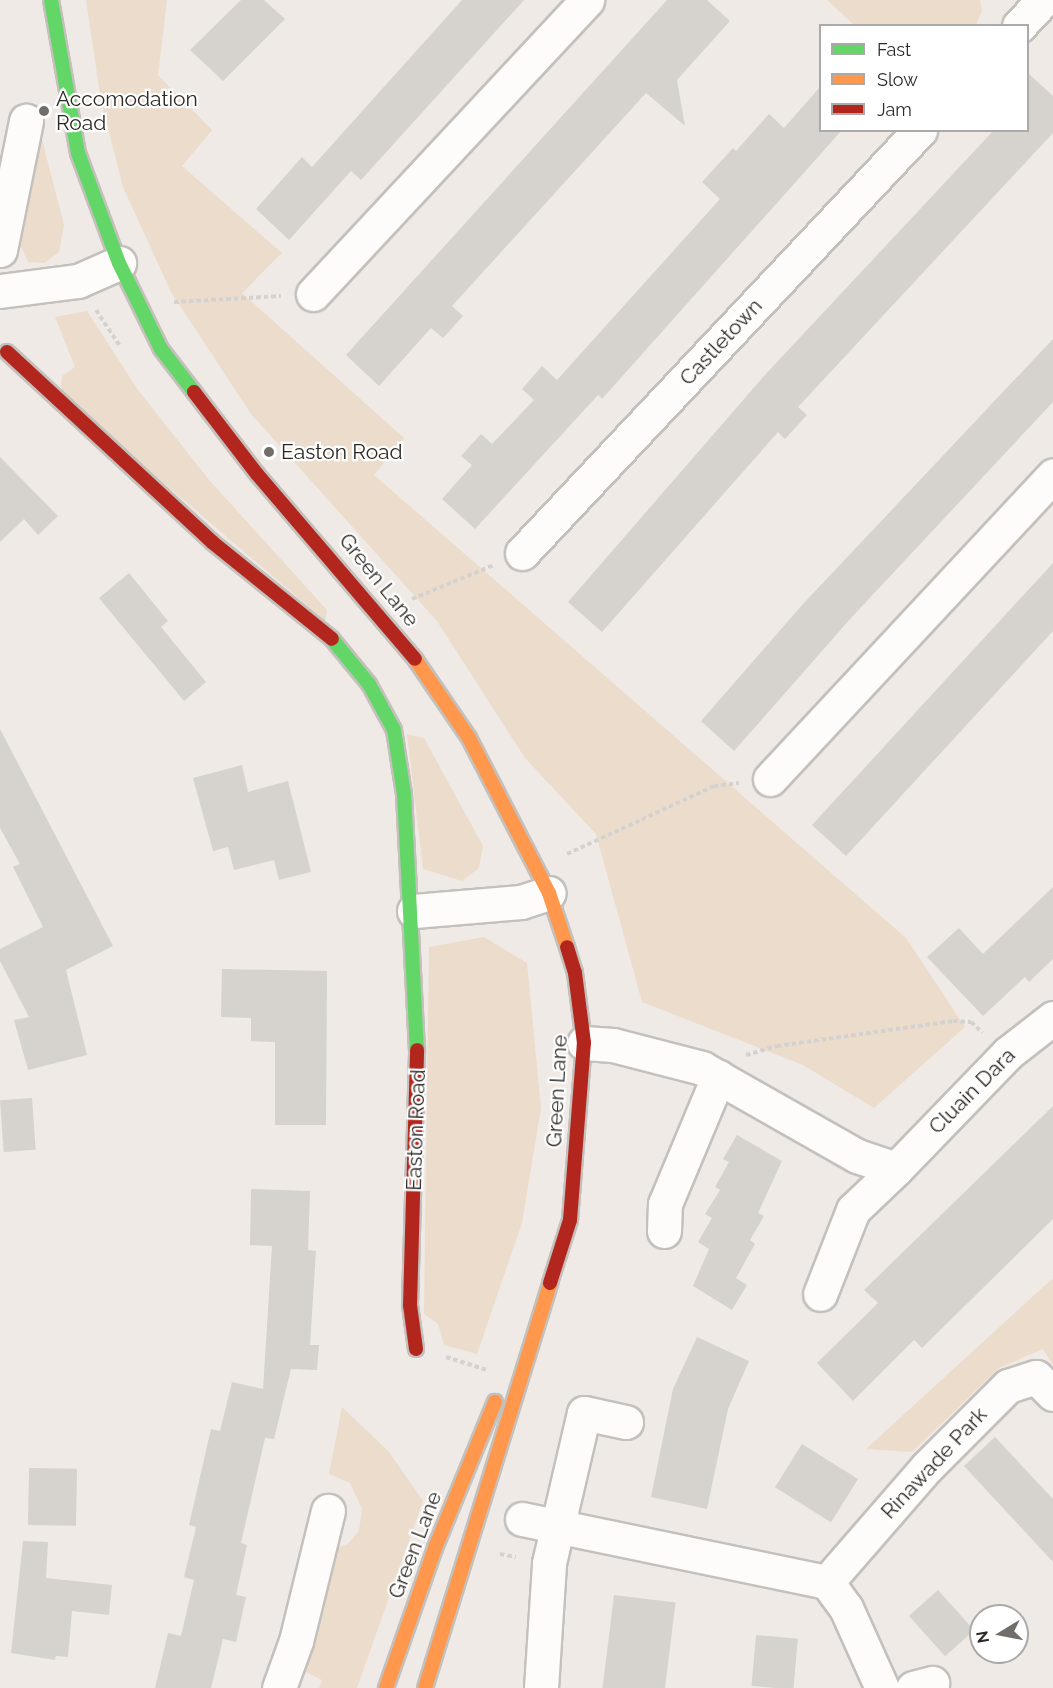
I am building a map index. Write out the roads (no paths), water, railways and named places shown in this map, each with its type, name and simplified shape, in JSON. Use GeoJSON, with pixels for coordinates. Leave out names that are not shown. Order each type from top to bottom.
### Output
{"type":"FeatureCollection","features":[{"type":"Feature","properties":{"kind":"street","name":"Green Lane"},"geometry":{"type":"LineString","coordinates":[[51,0],[78,153],[119,263],[161,349],[191,394],[400,637],[444,701],[519,829],[549,893],[575,973],[584,1043],[570,1220],[438,1639],[425,1688]]}},
{"type":"Feature","properties":{"kind":"street"},"geometry":{"type":"LineString","coordinates":[[313,294],[587,0]]}},
{"type":"Feature","properties":{"kind":"street"},"geometry":{"type":"LineString","coordinates":[[1021,24],[1044,0],[1053,7]]}},
{"type":"Feature","properties":{"kind":"street"},"geometry":{"type":"LineString","coordinates":[[0,250],[26,121]]}},
{"type":"Feature","properties":{"kind":"street","name":"Castletown"},"geometry":{"type":"LineString","coordinates":[[522,553],[918,132]]}},
{"type":"Feature","properties":{"kind":"street"},"geometry":{"type":"LineString","coordinates":[[0,291],[78,281],[119,263]]}},
{"type":"Feature","properties":{"kind":"street","name":"Easton Road"},"geometry":{"type":"LineString","coordinates":[[7,352],[212,542],[336,642],[356,664],[394,730],[414,911],[418,1022],[410,1305],[416,1349]]}},
{"type":"Feature","properties":{"kind":"street"},"geometry":{"type":"LineString","coordinates":[[770,779],[1053,475]]}},
{"type":"Feature","properties":{"kind":"street"},"geometry":{"type":"LineString","coordinates":[[414,911],[520,902],[549,893]]}},
{"type":"Feature","properties":{"kind":"street","name":"Cluain Dara"},"geometry":{"type":"LineString","coordinates":[[820,1294],[853,1210],[1014,1048],[1053,1018]]}},
{"type":"Feature","properties":{"kind":"street"},"geometry":{"type":"LineString","coordinates":[[584,1043],[613,1045],[710,1072],[857,1156],[896,1169]]}},
{"type":"Feature","properties":{"kind":"street"},"geometry":{"type":"LineString","coordinates":[[664,1231],[665,1204],[710,1072]]}},
{"type":"Feature","properties":{"kind":"street","name":"Green Lane"},"geometry":{"type":"LineString","coordinates":[[386,1688],[435,1548],[570,1220]]}},
{"type":"Feature","properties":{"kind":"street","name":"Rinawade Park"},"geometry":{"type":"LineString","coordinates":[[827,1582],[927,1467],[1008,1386],[1036,1377],[1053,1394]]}},
{"type":"Feature","properties":{"kind":"street"},"geometry":{"type":"LineString","coordinates":[[541,1688],[556,1528],[584,1413],[626,1422]]}},
{"type":"Feature","properties":{"kind":"street"},"geometry":{"type":"LineString","coordinates":[[279,1688],[296,1641],[328,1511]]}},
{"type":"Feature","properties":{"kind":"street"},"geometry":{"type":"LineString","coordinates":[[522,1519],[556,1528],[827,1582],[846,1608],[882,1688]]}},
{"type":"Feature","properties":{"kind":"street"},"geometry":{"type":"LineString","coordinates":[[415,1688],[438,1639]]}},
{"type":"Feature","properties":{"kind":"place","name":"Accomodation Road"},"geometry":{"type":"Point","coordinates":[44,111]}},
{"type":"Feature","properties":{"kind":"place","name":"Easton Road"},"geometry":{"type":"Point","coordinates":[269,452]}}]}
